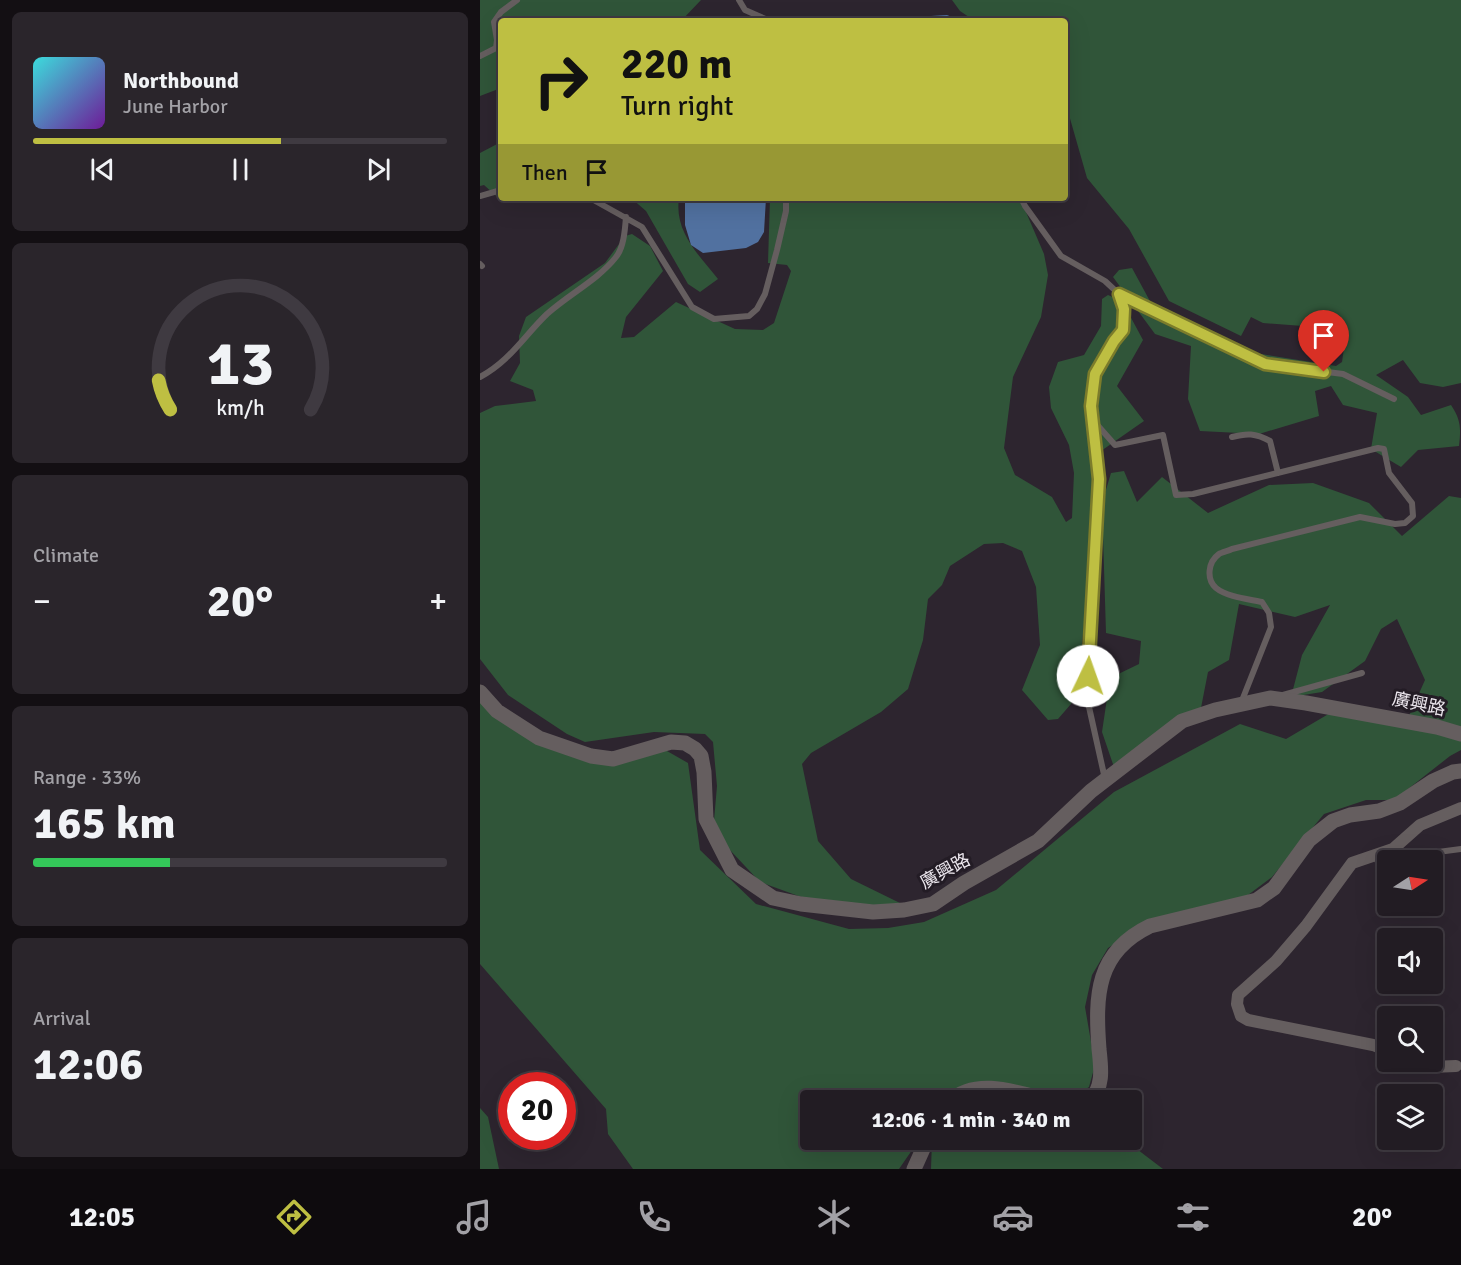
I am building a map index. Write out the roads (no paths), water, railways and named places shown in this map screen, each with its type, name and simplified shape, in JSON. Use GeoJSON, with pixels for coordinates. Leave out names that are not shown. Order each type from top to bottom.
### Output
{"type":"FeatureCollection","features":[{"type":"Feature","properties":{"kind":"street","name":"廣興路"},"geometry":{"type":"LineString","coordinates":[[480,692],[498,711],[538,738],[591,756],[613,759],[671,742],[685,744],[695,749],[701,756],[704,772],[706,819],[732,870],[773,898],[801,904],[873,912],[904,910],[933,904],[964,883],[1038,841],[1105,779],[1182,721],[1215,710],[1274,699],[1437,727],[1461,734]]}},
{"type":"Feature","properties":{"kind":"street"},"geometry":{"type":"LineString","coordinates":[[1098,1090],[1101,1072],[1097,1004],[1102,977],[1113,955],[1137,932],[1150,926],[1257,900],[1274,888],[1309,840],[1333,821],[1350,815],[1379,811],[1400,803],[1433,781],[1461,771]]}},
{"type":"Feature","properties":{"kind":"street"},"geometry":{"type":"LineString","coordinates":[[1377,1047],[1248,1020],[1241,1016],[1237,1004],[1238,995],[1276,961],[1306,926],[1333,892],[1352,862],[1393,849],[1420,825],[1461,808]]}},
{"type":"Feature","properties":{"kind":"street"},"geometry":{"type":"LineString","coordinates":[[1443,1067],[1456,1066]]}},
{"type":"Feature","properties":{"kind":"street"},"geometry":{"type":"LineString","coordinates":[[974,1090],[990,1088],[999,1090]]}},
{"type":"Feature","properties":{"kind":"street"},"geometry":{"type":"LineString","coordinates":[[914,1169],[923,1150]]}},
{"type":"Feature","properties":{"kind":"lane"},"geometry":{"type":"LineString","coordinates":[[480,56],[496,48],[494,22],[501,12],[517,0]]}},
{"type":"Feature","properties":{"kind":"lane"},"geometry":{"type":"LineString","coordinates":[[739,0],[745,9],[764,18]]}},
{"type":"Feature","properties":{"kind":"lane"},"geometry":{"type":"LineString","coordinates":[[480,196],[498,191]]}},
{"type":"Feature","properties":{"kind":"lane"},"geometry":{"type":"LineString","coordinates":[[596,201],[642,228],[692,307],[714,319],[737,319],[749,316],[757,309],[765,294],[786,211],[786,201]]}},
{"type":"Feature","properties":{"kind":"lane"},"geometry":{"type":"LineString","coordinates":[[1022,201],[1061,256],[1105,281],[1119,294],[1265,364],[1343,374],[1394,399]]}},
{"type":"Feature","properties":{"kind":"lane"},"geometry":{"type":"LineString","coordinates":[[480,378],[494,370],[525,340],[547,314],[617,256],[624,237],[626,217]]}},
{"type":"Feature","properties":{"kind":"lane"},"geometry":{"type":"LineString","coordinates":[[1105,779],[1086,698],[1099,479],[1091,406],[1095,374],[1123,330],[1124,309],[1119,294]]}},
{"type":"Feature","properties":{"kind":"lane"},"geometry":{"type":"LineString","coordinates":[[1092,419],[1115,445],[1163,435],[1176,495],[1193,494],[1378,448],[1384,449],[1389,473],[1412,504],[1413,516],[1405,524],[1360,517],[1232,549],[1220,553],[1211,562],[1209,574],[1215,587],[1228,594],[1262,602],[1269,613],[1271,627],[1240,704]]}},
{"type":"Feature","properties":{"kind":"lane"},"geometry":{"type":"LineString","coordinates":[[1232,437],[1245,433],[1257,434],[1270,441],[1278,473]]}},
{"type":"Feature","properties":{"kind":"lane"},"geometry":{"type":"LineString","coordinates":[[1274,699],[1297,690],[1362,673]]}},
{"type":"Feature","properties":{"kind":"lane"},"geometry":{"type":"LineString","coordinates":[[1352,862],[1461,849]]}},
{"type":"Feature","properties":{"kind":"water"},"geometry":{"type":"Polygon","coordinates":[[[947,15],[954,18],[929,18],[947,15]]]}},
{"type":"Feature","properties":{"kind":"water"},"geometry":{"type":"Polygon","coordinates":[[[685,201],[766,201],[764,232],[758,242],[746,248],[703,253],[691,245],[685,225],[685,201]]]}}]}
